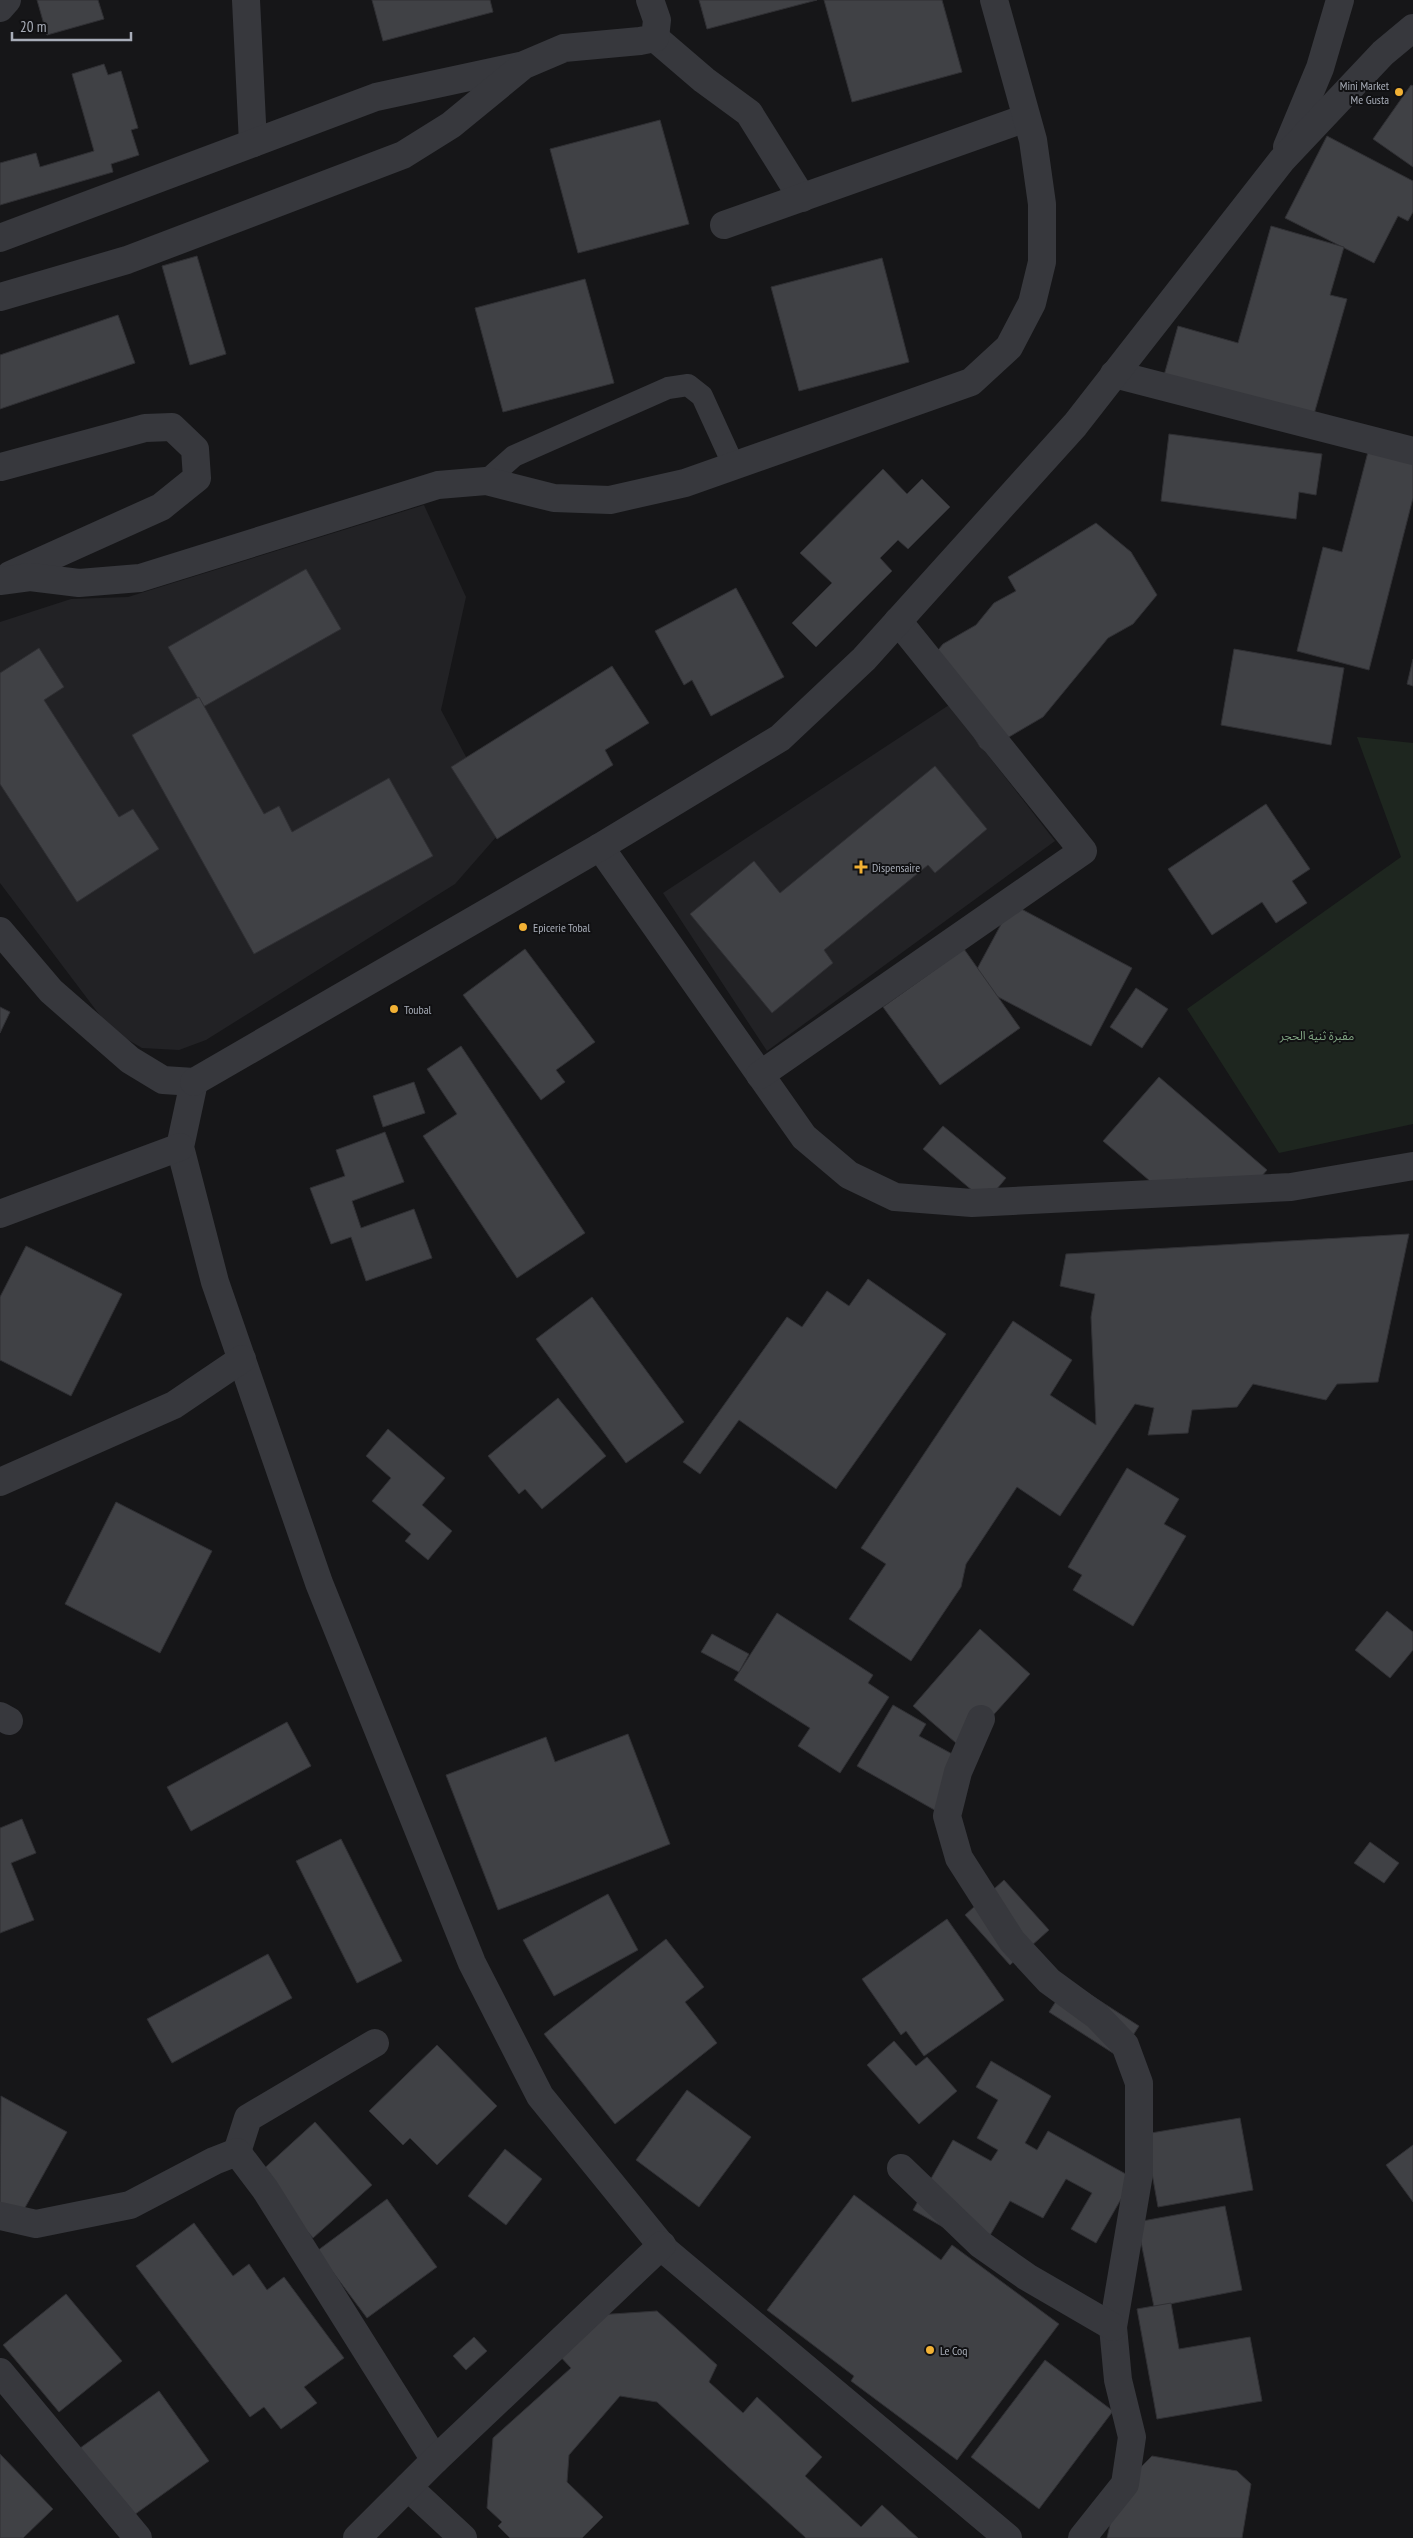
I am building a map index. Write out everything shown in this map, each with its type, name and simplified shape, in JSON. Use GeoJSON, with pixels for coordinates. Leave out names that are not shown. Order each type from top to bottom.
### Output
{"type":"FeatureCollection","features":[{"type":"Feature","properties":{"kind":"street"},"geometry":{"type":"LineString","coordinates":[[0,8],[7,0]]}},
{"type":"Feature","properties":{"kind":"street"},"geometry":{"type":"LineString","coordinates":[[246,0],[253,143]]}},
{"type":"Feature","properties":{"kind":"street"},"geometry":{"type":"LineString","coordinates":[[650,0],[656,20],[655,38]]}},
{"type":"Feature","properties":{"kind":"street"},"geometry":{"type":"LineString","coordinates":[[0,580],[30,577],[79,583],[140,578],[438,485],[486,481],[554,498],[610,500],[685,483],[733,464],[971,382],[1009,347],[1032,303],[1042,262],[1042,204],[1033,140],[994,0]]}},
{"type":"Feature","properties":{"kind":"street"},"geometry":{"type":"LineString","coordinates":[[1282,160],[1320,68],[1340,0]]}},
{"type":"Feature","properties":{"kind":"street"},"geometry":{"type":"LineString","coordinates":[[0,931],[50,991],[130,1060],[163,1080],[194,1082],[600,847],[780,738],[864,659],[1075,425],[1282,160],[1383,53],[1413,28]]}},
{"type":"Feature","properties":{"kind":"street"},"geometry":{"type":"LineString","coordinates":[[0,238],[376,97],[524,65],[564,48],[655,38]]}},
{"type":"Feature","properties":{"kind":"street"},"geometry":{"type":"LineString","coordinates":[[655,38],[704,80],[749,112],[802,198]]}},
{"type":"Feature","properties":{"kind":"street"},"geometry":{"type":"LineString","coordinates":[[0,297],[127,260],[403,155],[452,125],[524,65]]}},
{"type":"Feature","properties":{"kind":"street"},"geometry":{"type":"LineString","coordinates":[[724,226],[1026,118]]}},
{"type":"Feature","properties":{"kind":"street"},"geometry":{"type":"LineString","coordinates":[[1114,374],[1413,451]]}},
{"type":"Feature","properties":{"kind":"street"},"geometry":{"type":"LineString","coordinates":[[0,580],[161,507],[197,478],[195,449],[172,427],[145,428],[1,467]]}},
{"type":"Feature","properties":{"kind":"street"},"geometry":{"type":"LineString","coordinates":[[760,1074],[1083,851],[898,621]]}},
{"type":"Feature","properties":{"kind":"street"},"geometry":{"type":"LineString","coordinates":[[600,847],[804,1137],[849,1175],[895,1197],[972,1203],[1291,1187],[1413,1166]]}},
{"type":"Feature","properties":{"kind":"street"},"geometry":{"type":"LineString","coordinates":[[0,965],[32,969]]}},
{"type":"Feature","properties":{"kind":"street"},"geometry":{"type":"LineString","coordinates":[[194,1082],[180,1146],[215,1282],[319,1584],[472,1962],[540,2096],[662,2245],[1008,2538]]}},
{"type":"Feature","properties":{"kind":"street"},"geometry":{"type":"LineString","coordinates":[[0,1214],[180,1146]]}},
{"type":"Feature","properties":{"kind":"street"},"geometry":{"type":"LineString","coordinates":[[0,1482],[174,1405],[242,1359]]}},
{"type":"Feature","properties":{"kind":"street"},"geometry":{"type":"LineString","coordinates":[[981,1719],[958,1772],[947,1816],[959,1858],[1012,1941],[1049,1981],[1096,2016],[1125,2046],[1139,2083],[1139,2174],[1113,2327],[1118,2380],[1132,2437],[1125,2484],[1082,2538]]}},
{"type":"Feature","properties":{"kind":"street"},"geometry":{"type":"LineString","coordinates":[[237,2152],[248,2118],[375,2043]]}},
{"type":"Feature","properties":{"kind":"street"},"geometry":{"type":"LineString","coordinates":[[237,2152],[265,2189],[435,2460]]}},
{"type":"Feature","properties":{"kind":"street"},"geometry":{"type":"LineString","coordinates":[[0,2216],[36,2224],[130,2205],[214,2161],[237,2152]]}},
{"type":"Feature","properties":{"kind":"street"},"geometry":{"type":"LineString","coordinates":[[901,2168],[980,2244],[1027,2277],[1113,2327]]}},
{"type":"Feature","properties":{"kind":"street"},"geometry":{"type":"LineString","coordinates":[[357,2538],[435,2460],[662,2245]]}},
{"type":"Feature","properties":{"kind":"street"},"geometry":{"type":"LineString","coordinates":[[0,2372],[138,2538]]}},
{"type":"Feature","properties":{"kind":"street"},"geometry":{"type":"LineString","coordinates":[[408,2487],[463,2538]]}},
{"type":"Feature","properties":{"kind":"lane"},"geometry":{"type":"LineString","coordinates":[[486,481],[514,456],[668,388],[688,386],[702,396],[733,464]]}},
{"type":"Feature","properties":{"kind":"shaded area"},"geometry":{"type":"Polygon","coordinates":[[[424,505],[466,597],[441,710],[504,828],[455,884],[206,1040],[179,1050],[142,1048],[111,1030],[0,883],[0,622],[71,599],[128,597],[424,505]]]}},
{"type":"Feature","properties":{"kind":"shaded area","name":"Dispensaire"},"geometry":{"type":"Polygon","coordinates":[[[949,705],[1055,841],[767,1051],[663,893],[949,705]]]}},
{"type":"Feature","properties":{"kind":"green space","name":"مقبرة ثنية الحجر"},"geometry":{"type":"Polygon","coordinates":[[[1357,737],[1413,743],[1413,1124],[1279,1153],[1187,1009],[1401,857],[1357,737]]]}},
{"type":"Feature","properties":{"kind":"building"},"geometry":{"type":"Polygon","coordinates":[[[37,0],[98,0],[104,19],[47,35],[37,0]]]}},
{"type":"Feature","properties":{"kind":"building"},"geometry":{"type":"Polygon","coordinates":[[[372,0],[490,0],[493,12],[383,41],[372,0]]]}},
{"type":"Feature","properties":{"kind":"building"},"geometry":{"type":"Polygon","coordinates":[[[699,0],[817,0],[707,29],[699,0]]]}},
{"type":"Feature","properties":{"kind":"building"},"geometry":{"type":"Polygon","coordinates":[[[824,0],[942,0],[962,72],[852,102],[824,0]]]}},
{"type":"Feature","properties":{"kind":"building"},"geometry":{"type":"Polygon","coordinates":[[[104,64],[108,75],[121,71],[138,128],[131,130],[139,155],[111,164],[113,172],[0,205],[0,163],[36,153],[40,167],[94,151],[72,74],[104,64]]]}},
{"type":"Feature","properties":{"kind":"building"},"geometry":{"type":"Polygon","coordinates":[[[1411,85],[1413,86],[1413,167],[1373,139],[1411,85]]]}},
{"type":"Feature","properties":{"kind":"building"},"geometry":{"type":"Polygon","coordinates":[[[660,120],[689,224],[578,253],[550,149],[660,120]]]}},
{"type":"Feature","properties":{"kind":"building"},"geometry":{"type":"Polygon","coordinates":[[[1327,136],[1413,181],[1413,212],[1408,221],[1398,216],[1374,263],[1285,218],[1327,136]]]}},
{"type":"Feature","properties":{"kind":"building"},"geometry":{"type":"Polygon","coordinates":[[[1271,226],[1344,247],[1330,295],[1347,299],[1310,428],[1161,386],[1178,326],[1238,343],[1271,226]]]}},
{"type":"Feature","properties":{"kind":"building"},"geometry":{"type":"Polygon","coordinates":[[[197,256],[226,354],[190,365],[162,266],[197,256]]]}},
{"type":"Feature","properties":{"kind":"building"},"geometry":{"type":"Polygon","coordinates":[[[882,258],[909,362],[799,391],[771,287],[882,258]]]}},
{"type":"Feature","properties":{"kind":"building"},"geometry":{"type":"Polygon","coordinates":[[[585,279],[614,383],[503,412],[475,308],[585,279]]]}},
{"type":"Feature","properties":{"kind":"building"},"geometry":{"type":"Polygon","coordinates":[[[118,315],[135,363],[0,409],[0,355],[118,315]]]}},
{"type":"Feature","properties":{"kind":"building"},"geometry":{"type":"Polygon","coordinates":[[[1169,434],[1322,454],[1316,495],[1299,492],[1296,519],[1161,501],[1169,434]]]}},
{"type":"Feature","properties":{"kind":"building"},"geometry":{"type":"Polygon","coordinates":[[[1369,448],[1413,459],[1413,498],[1369,670],[1297,651],[1323,547],[1342,552],[1369,448]]]}},
{"type":"Feature","properties":{"kind":"building"},"geometry":{"type":"Polygon","coordinates":[[[883,469],[907,494],[922,479],[950,507],[908,549],[898,540],[880,558],[892,571],[816,647],[792,623],[832,583],[800,553],[883,469]]]}},
{"type":"Feature","properties":{"kind":"building"},"geometry":{"type":"Polygon","coordinates":[[[1096,523],[1131,552],[1157,595],[1133,624],[1108,638],[1043,717],[985,751],[980,747],[929,661],[943,644],[976,625],[994,603],[1016,591],[1008,577],[1096,523]]]}},
{"type":"Feature","properties":{"kind":"building"},"geometry":{"type":"Polygon","coordinates":[[[306,569],[341,629],[203,707],[168,647],[306,569]]]}},
{"type":"Feature","properties":{"kind":"building"},"geometry":{"type":"Polygon","coordinates":[[[736,588],[784,677],[711,716],[692,680],[684,685],[655,631],[736,588]]]}},
{"type":"Feature","properties":{"kind":"building"},"geometry":{"type":"Polygon","coordinates":[[[39,648],[64,687],[44,700],[119,817],[133,809],[159,849],[77,902],[0,784],[0,673],[39,648]]]}},
{"type":"Feature","properties":{"kind":"building"},"geometry":{"type":"Polygon","coordinates":[[[1234,649],[1344,668],[1331,745],[1221,725],[1234,649]]]}},
{"type":"Feature","properties":{"kind":"building"},"geometry":{"type":"Polygon","coordinates":[[[1413,659],[1413,686],[1407,684],[1413,659]]]}},
{"type":"Feature","properties":{"kind":"building"},"geometry":{"type":"Polygon","coordinates":[[[612,666],[649,723],[605,750],[613,765],[497,839],[451,767],[612,666]]]}},
{"type":"Feature","properties":{"kind":"building"},"geometry":{"type":"Polygon","coordinates":[[[199,697],[264,814],[279,806],[292,832],[389,778],[433,856],[254,954],[132,735],[199,697]]]}},
{"type":"Feature","properties":{"kind":"building"},"geometry":{"type":"Polygon","coordinates":[[[935,766],[987,829],[935,873],[928,865],[824,950],[833,963],[772,1013],[690,914],[754,861],[780,893],[935,766]]]}},
{"type":"Feature","properties":{"kind":"building"},"geometry":{"type":"Polygon","coordinates":[[[1266,804],[1310,869],[1292,881],[1307,903],[1276,923],[1262,902],[1212,935],[1168,869],[1266,804]]]}},
{"type":"Feature","properties":{"kind":"building"},"geometry":{"type":"Polygon","coordinates":[[[1012,904],[1132,968],[1091,1046],[970,982],[1012,904]]]}},
{"type":"Feature","properties":{"kind":"building"},"geometry":{"type":"Polygon","coordinates":[[[525,949],[595,1042],[556,1070],[565,1082],[541,1100],[463,995],[525,949]]]}},
{"type":"Feature","properties":{"kind":"building"},"geometry":{"type":"Polygon","coordinates":[[[964,949],[1020,1028],[940,1085],[883,1007],[964,949]]]}},
{"type":"Feature","properties":{"kind":"building"},"geometry":{"type":"Polygon","coordinates":[[[1136,988],[1168,1009],[1142,1048],[1110,1027],[1136,988]]]}},
{"type":"Feature","properties":{"kind":"building"},"geometry":{"type":"Polygon","coordinates":[[[0,1007],[10,1012],[0,1033],[0,1007]]]}},
{"type":"Feature","properties":{"kind":"building"},"geometry":{"type":"Polygon","coordinates":[[[461,1046],[585,1233],[517,1278],[423,1136],[457,1114],[427,1069],[461,1046]]]}},
{"type":"Feature","properties":{"kind":"building"},"geometry":{"type":"Polygon","coordinates":[[[1159,1077],[1267,1170],[1243,1198],[1210,1198],[1187,1178],[1170,1198],[1103,1141],[1159,1077]]]}},
{"type":"Feature","properties":{"kind":"building"},"geometry":{"type":"Polygon","coordinates":[[[414,1082],[425,1113],[383,1127],[373,1096],[414,1082]]]}},
{"type":"Feature","properties":{"kind":"building"},"geometry":{"type":"Polygon","coordinates":[[[943,1126],[1006,1178],[986,1202],[923,1149],[943,1126]]]}},
{"type":"Feature","properties":{"kind":"building"},"geometry":{"type":"Polygon","coordinates":[[[385,1132],[404,1182],[352,1201],[361,1228],[414,1209],[432,1258],[366,1281],[351,1237],[331,1244],[310,1188],[345,1176],[336,1150],[385,1132]]]}},
{"type":"Feature","properties":{"kind":"building"},"geometry":{"type":"Polygon","coordinates":[[[1409,1234],[1378,1382],[1337,1384],[1326,1400],[1253,1384],[1237,1407],[1192,1410],[1188,1433],[1148,1435],[1154,1408],[1135,1404],[1060,1516],[1017,1487],[966,1564],[961,1587],[911,1661],[849,1619],[886,1564],[861,1548],[1013,1321],[1072,1360],[1050,1395],[1096,1425],[1091,1317],[1095,1294],[1060,1286],[1066,1254],[1409,1234]]]}},
{"type":"Feature","properties":{"kind":"building"},"geometry":{"type":"Polygon","coordinates":[[[26,1246],[122,1294],[71,1396],[0,1360],[0,1297],[26,1246]]]}},
{"type":"Feature","properties":{"kind":"building"},"geometry":{"type":"Polygon","coordinates":[[[868,1279],[946,1334],[836,1489],[739,1420],[700,1474],[683,1462],[787,1317],[802,1327],[827,1291],[849,1306],[868,1279]]]}},
{"type":"Feature","properties":{"kind":"building"},"geometry":{"type":"Polygon","coordinates":[[[592,1297],[684,1422],[626,1463],[536,1339],[592,1297]]]}},
{"type":"Feature","properties":{"kind":"building"},"geometry":{"type":"Polygon","coordinates":[[[558,1398],[606,1456],[542,1509],[525,1489],[519,1494],[488,1456],[558,1398]]]}},
{"type":"Feature","properties":{"kind":"building"},"geometry":{"type":"Polygon","coordinates":[[[388,1429],[445,1478],[422,1505],[452,1531],[428,1560],[405,1541],[411,1534],[372,1501],[391,1478],[366,1456],[388,1429]]]}},
{"type":"Feature","properties":{"kind":"building"},"geometry":{"type":"Polygon","coordinates":[[[1127,1468],[1179,1499],[1164,1524],[1186,1536],[1133,1626],[1073,1590],[1082,1575],[1068,1567],[1127,1468]]]}},
{"type":"Feature","properties":{"kind":"building"},"geometry":{"type":"Polygon","coordinates":[[[116,1502],[212,1551],[160,1653],[65,1604],[116,1502]]]}},
{"type":"Feature","properties":{"kind":"building"},"geometry":{"type":"Polygon","coordinates":[[[1387,1611],[1413,1632],[1413,1650],[1390,1678],[1355,1650],[1387,1611]]]}},
{"type":"Feature","properties":{"kind":"building"},"geometry":{"type":"Polygon","coordinates":[[[777,1613],[873,1675],[868,1683],[889,1697],[840,1773],[798,1746],[810,1728],[734,1680],[777,1613]]]}},
{"type":"Feature","properties":{"kind":"building"},"geometry":{"type":"Polygon","coordinates":[[[980,1629],[1030,1674],[963,1749],[913,1706],[980,1629]]]}},
{"type":"Feature","properties":{"kind":"building"},"geometry":{"type":"Polygon","coordinates":[[[712,1634],[749,1654],[739,1672],[701,1652],[712,1634]]]}},
{"type":"Feature","properties":{"kind":"building"},"geometry":{"type":"Polygon","coordinates":[[[893,1705],[926,1724],[919,1736],[967,1762],[938,1812],[857,1766],[893,1705]]]}},
{"type":"Feature","properties":{"kind":"building"},"geometry":{"type":"Polygon","coordinates":[[[287,1722],[311,1766],[191,1831],[167,1787],[287,1722]]]}},
{"type":"Feature","properties":{"kind":"building"},"geometry":{"type":"Polygon","coordinates":[[[628,1734],[670,1844],[498,1910],[446,1775],[546,1737],[555,1762],[628,1734]]]}},
{"type":"Feature","properties":{"kind":"building"},"geometry":{"type":"Polygon","coordinates":[[[22,1819],[36,1853],[11,1863],[34,1920],[0,1933],[0,1828],[22,1819]]]}},
{"type":"Feature","properties":{"kind":"building"},"geometry":{"type":"Polygon","coordinates":[[[341,1839],[402,1961],[357,1983],[296,1861],[341,1839]]]}},
{"type":"Feature","properties":{"kind":"building"},"geometry":{"type":"Polygon","coordinates":[[[1370,1842],[1399,1863],[1384,1883],[1354,1863],[1370,1842]]]}},
{"type":"Feature","properties":{"kind":"building"},"geometry":{"type":"Polygon","coordinates":[[[1004,1880],[1049,1930],[1010,1965],[965,1915],[1004,1880]]]}},
{"type":"Feature","properties":{"kind":"building"},"geometry":{"type":"Polygon","coordinates":[[[608,1894],[638,1950],[554,1996],[523,1940],[608,1894]]]}},
{"type":"Feature","properties":{"kind":"building"},"geometry":{"type":"Polygon","coordinates":[[[947,1919],[1004,2000],[924,2056],[906,2031],[901,2035],[862,1979],[947,1919]]]}},
{"type":"Feature","properties":{"kind":"building"},"geometry":{"type":"Polygon","coordinates":[[[666,1939],[704,1987],[685,2002],[717,2043],[615,2124],[544,2034],[666,1939]]]}},
{"type":"Feature","properties":{"kind":"building"},"geometry":{"type":"Polygon","coordinates":[[[268,1954],[292,1998],[172,2063],[147,2019],[268,1954]]]}},
{"type":"Feature","properties":{"kind":"building"},"geometry":{"type":"Polygon","coordinates":[[[1069,1981],[1139,2026],[1119,2057],[1049,2012],[1069,1981]]]}},
{"type":"Feature","properties":{"kind":"building"},"geometry":{"type":"Polygon","coordinates":[[[894,2041],[916,2066],[927,2057],[957,2091],[919,2124],[867,2065],[894,2041]]]}},
{"type":"Feature","properties":{"kind":"building"},"geometry":{"type":"Polygon","coordinates":[[[437,2045],[497,2106],[437,2165],[410,2138],[403,2145],[369,2111],[437,2045]]]}},
{"type":"Feature","properties":{"kind":"building"},"geometry":{"type":"Polygon","coordinates":[[[991,2061],[1051,2096],[1025,2143],[1037,2150],[1048,2131],[1133,2178],[1096,2243],[1071,2229],[1092,2193],[1066,2179],[1043,2218],[1010,2201],[982,2249],[913,2210],[953,2140],[991,2161],[998,2150],[977,2138],[998,2100],[976,2087],[991,2061]]]}},
{"type":"Feature","properties":{"kind":"building"},"geometry":{"type":"Polygon","coordinates":[[[687,2090],[751,2137],[699,2207],[636,2160],[687,2090]]]}},
{"type":"Feature","properties":{"kind":"building"},"geometry":{"type":"Polygon","coordinates":[[[1,2096],[67,2132],[17,2222],[0,2212],[1,2096]]]}},
{"type":"Feature","properties":{"kind":"building"},"geometry":{"type":"Polygon","coordinates":[[[1240,2118],[1253,2190],[1158,2207],[1145,2134],[1240,2118]]]}},
{"type":"Feature","properties":{"kind":"building"},"geometry":{"type":"Polygon","coordinates":[[[315,2122],[372,2185],[313,2238],[257,2175],[315,2122]]]}},
{"type":"Feature","properties":{"kind":"building"},"geometry":{"type":"Polygon","coordinates":[[[1413,2145],[1413,2202],[1386,2165],[1413,2145]]]}},
{"type":"Feature","properties":{"kind":"building"},"geometry":{"type":"Polygon","coordinates":[[[505,2149],[542,2179],[506,2225],[468,2196],[505,2149]]]}},
{"type":"Feature","properties":{"kind":"building","name":"Le Coq"},"geometry":{"type":"Polygon","coordinates":[[[854,2195],[941,2260],[952,2245],[1059,2324],[957,2460],[851,2381],[854,2376],[767,2310],[854,2195]]]}},
{"type":"Feature","properties":{"kind":"building"},"geometry":{"type":"Polygon","coordinates":[[[387,2199],[437,2267],[367,2318],[317,2251],[387,2199]]]}},
{"type":"Feature","properties":{"kind":"building"},"geometry":{"type":"Polygon","coordinates":[[[1225,2206],[1242,2290],[1154,2307],[1137,2222],[1225,2206]]]}},
{"type":"Feature","properties":{"kind":"building"},"geometry":{"type":"Polygon","coordinates":[[[194,2223],[233,2276],[249,2264],[267,2290],[284,2277],[344,2358],[304,2387],[317,2403],[281,2429],[264,2407],[250,2417],[136,2266],[194,2223]]]}},
{"type":"Feature","properties":{"kind":"building"},"geometry":{"type":"Polygon","coordinates":[[[66,2294],[122,2361],[59,2412],[3,2345],[66,2294]]]}},
{"type":"Feature","properties":{"kind":"building"},"geometry":{"type":"Polygon","coordinates":[[[1171,2303],[1179,2349],[1250,2337],[1262,2401],[1157,2419],[1137,2309],[1171,2303]]]}},
{"type":"Feature","properties":{"kind":"building"},"geometry":{"type":"Polygon","coordinates":[[[657,2311],[717,2365],[709,2382],[743,2413],[757,2397],[822,2457],[805,2476],[861,2527],[882,2505],[918,2538],[806,2538],[657,2402],[620,2396],[569,2455],[567,2482],[603,2517],[582,2538],[510,2538],[498,2526],[502,2522],[487,2508],[493,2438],[571,2368],[556,2352],[597,2315],[657,2311]]]}},
{"type":"Feature","properties":{"kind":"building"},"geometry":{"type":"Polygon","coordinates":[[[474,2337],[487,2351],[466,2370],[453,2356],[474,2337]]]}},
{"type":"Feature","properties":{"kind":"building"},"geometry":{"type":"Polygon","coordinates":[[[1045,2360],[1113,2411],[1039,2509],[971,2457],[1045,2360]]]}},
{"type":"Feature","properties":{"kind":"building"},"geometry":{"type":"Polygon","coordinates":[[[159,2391],[209,2461],[127,2520],[76,2451],[159,2391]]]}},
{"type":"Feature","properties":{"kind":"building"},"geometry":{"type":"Polygon","coordinates":[[[0,2454],[53,2509],[23,2538],[0,2538],[0,2454]]]}},
{"type":"Feature","properties":{"kind":"building"},"geometry":{"type":"Polygon","coordinates":[[[1152,2456],[1237,2471],[1251,2484],[1242,2538],[1107,2538],[1112,2515],[1135,2473],[1152,2456]]]}},
{"type":"Feature","properties":{"kind":"place","name":"Mini Market Me Gusta"},"geometry":{"type":"Point","coordinates":[1399,92]}},
{"type":"Feature","properties":{"kind":"place","name":"Dispensaire"},"geometry":{"type":"Point","coordinates":[861,867]}},
{"type":"Feature","properties":{"kind":"place","name":"Epicerie Tobal"},"geometry":{"type":"Point","coordinates":[523,927]}},
{"type":"Feature","properties":{"kind":"place","name":"Toubal"},"geometry":{"type":"Point","coordinates":[394,1009]}},
{"type":"Feature","properties":{"kind":"place","name":"Le Coq"},"geometry":{"type":"Point","coordinates":[930,2350]}}]}
